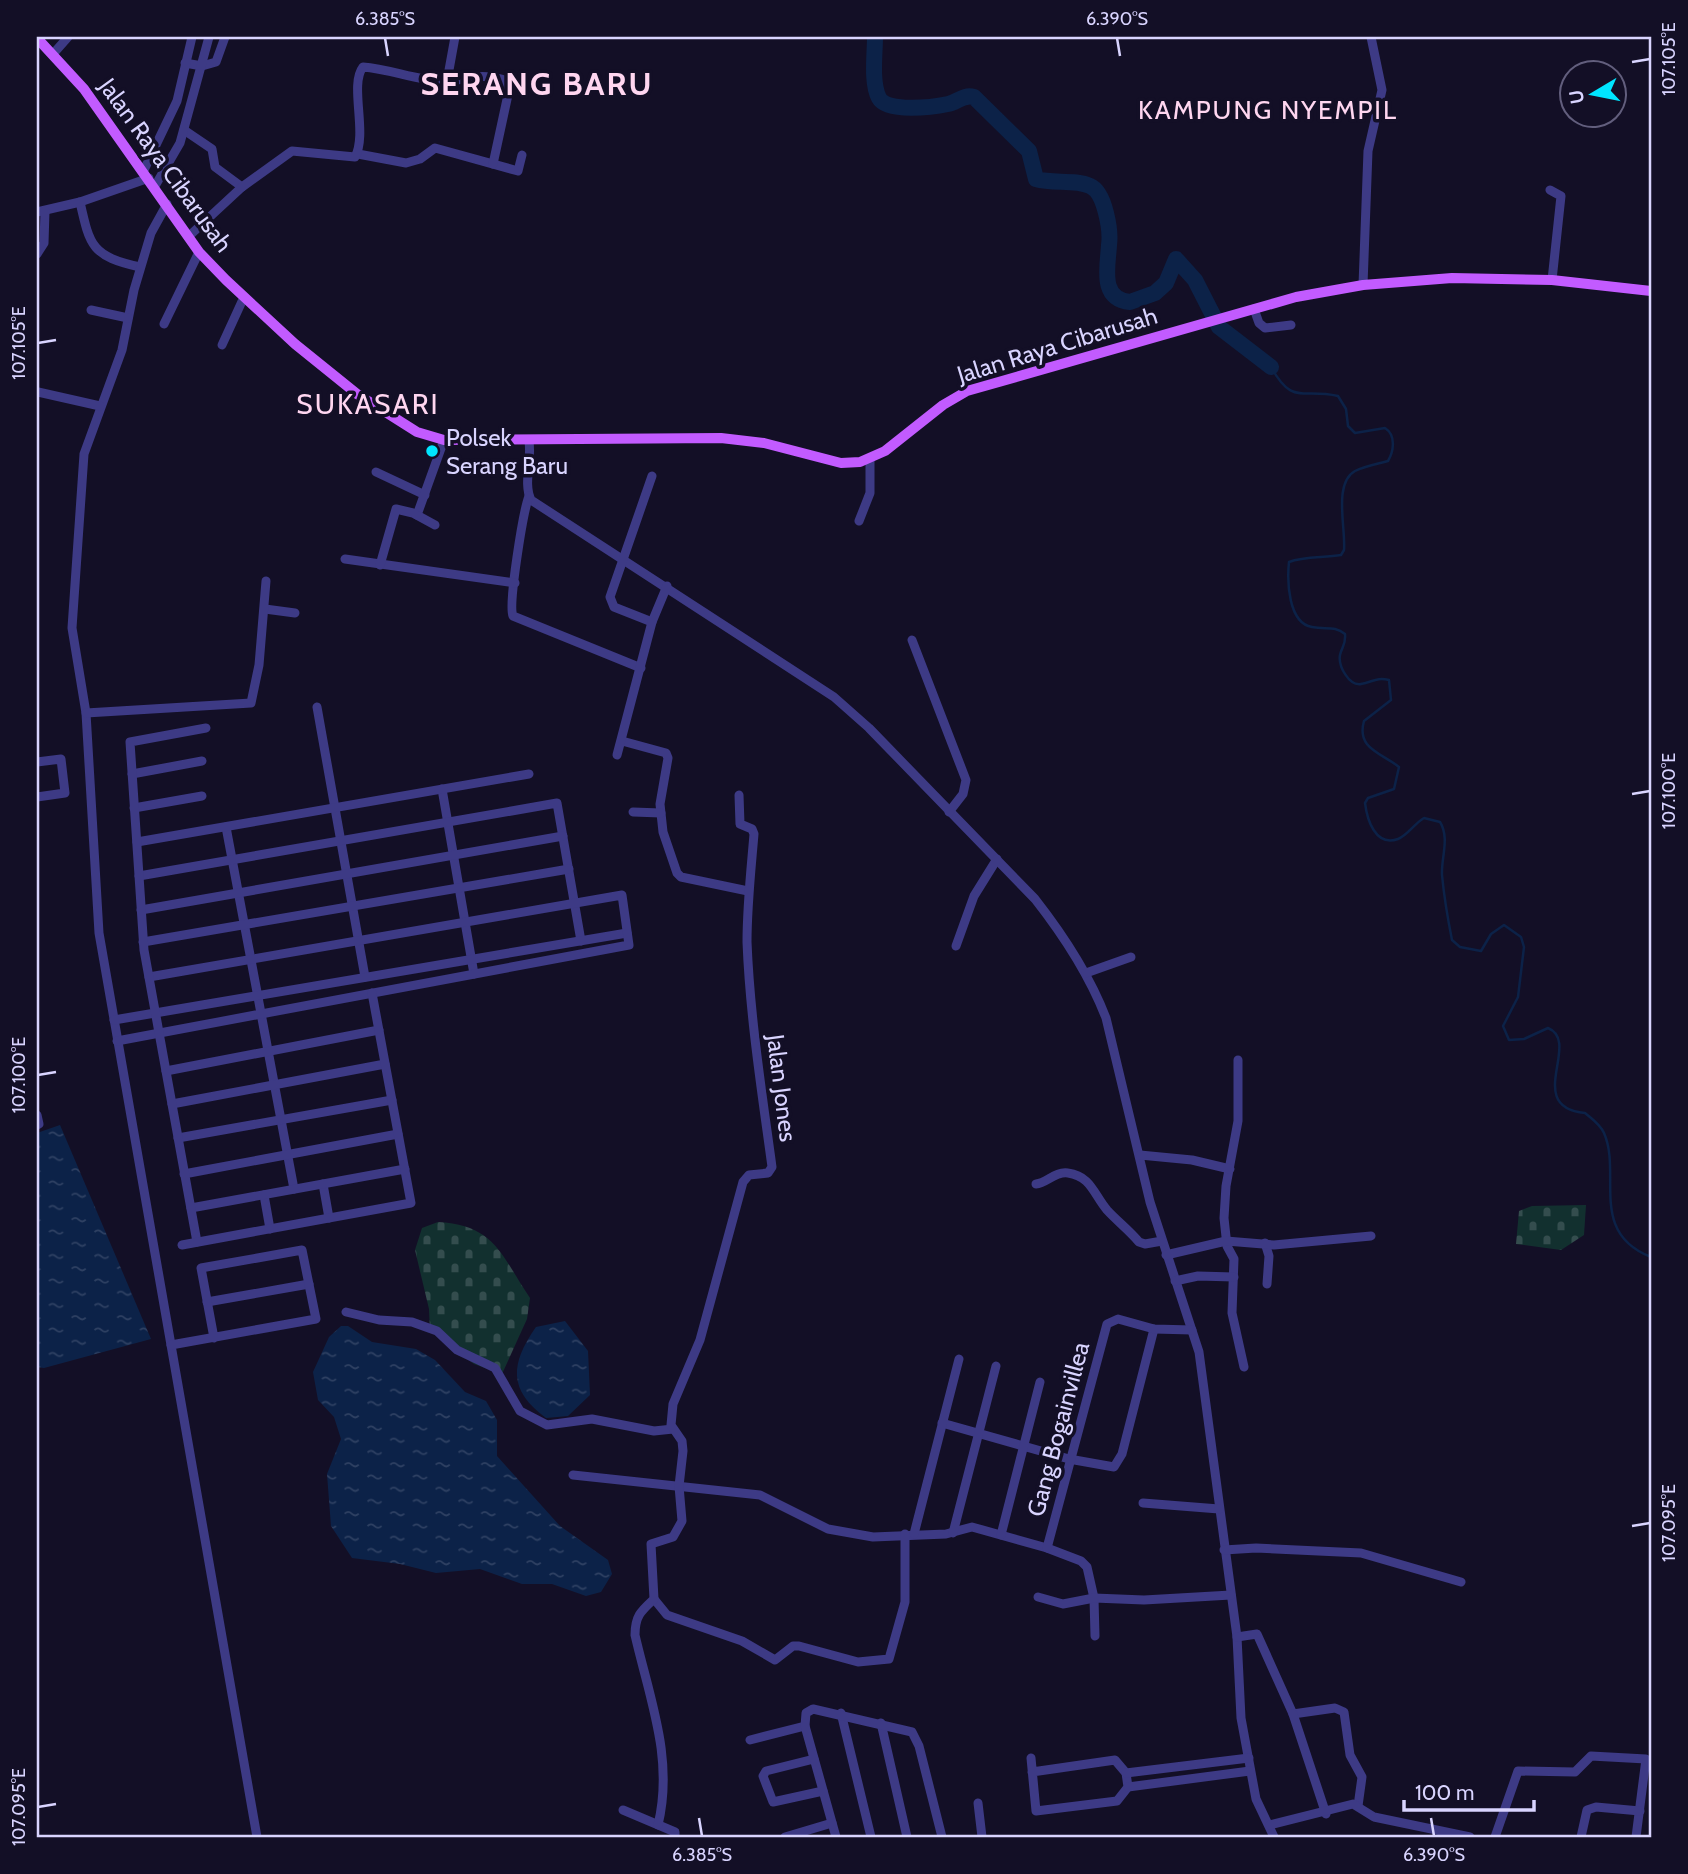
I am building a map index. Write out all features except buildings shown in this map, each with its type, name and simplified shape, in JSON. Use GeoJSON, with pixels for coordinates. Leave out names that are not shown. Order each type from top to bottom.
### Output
{"type":"FeatureCollection","features":[{"type":"Feature","properties":{"kind":"main road","name":"Jalan Raya Cibarusah"},"geometry":{"type":"LineString","coordinates":[[37,38],[84,89],[199,252],[244,297],[357,394],[411,429],[444,440],[529,442],[721,438],[764,443],[841,463],[870,459],[948,401],[967,391],[1296,297],[1363,285],[1452,278],[1552,280],[1651,290]]}},
{"type":"Feature","properties":{"kind":"street"},"geometry":{"type":"LineString","coordinates":[[53,54],[68,37]]}},
{"type":"Feature","properties":{"kind":"street"},"geometry":{"type":"LineString","coordinates":[[149,178],[177,101],[192,37]]}},
{"type":"Feature","properties":{"kind":"street"},"geometry":{"type":"LineString","coordinates":[[37,254],[44,243],[41,211],[80,202],[149,178],[180,143],[209,37]]}},
{"type":"Feature","properties":{"kind":"street"},"geometry":{"type":"LineString","coordinates":[[185,62],[202,66],[216,62],[225,37]]}},
{"type":"Feature","properties":{"kind":"street"},"geometry":{"type":"LineString","coordinates":[[447,81],[454,37]]}},
{"type":"Feature","properties":{"kind":"street"},"geometry":{"type":"LineString","coordinates":[[1363,285],[1368,151],[1382,90],[1371,37]]}},
{"type":"Feature","properties":{"kind":"street"},"geometry":{"type":"LineString","coordinates":[[358,154],[360,69],[377,68],[419,78],[447,81],[483,74],[509,84],[493,164]]}},
{"type":"Feature","properties":{"kind":"street"},"geometry":{"type":"LineString","coordinates":[[184,130],[212,149],[215,167],[242,187]]}},
{"type":"Feature","properties":{"kind":"street"},"geometry":{"type":"LineString","coordinates":[[188,237],[242,187],[292,151],[351,158],[358,154],[406,163],[420,159],[435,148],[518,171],[522,155]]}},
{"type":"Feature","properties":{"kind":"street"},"geometry":{"type":"LineString","coordinates":[[1550,190],[1562,196],[1552,280]]}},
{"type":"Feature","properties":{"kind":"street"},"geometry":{"type":"LineString","coordinates":[[80,202],[85,232],[99,253],[140,267]]}},
{"type":"Feature","properties":{"kind":"street"},"geometry":{"type":"LineString","coordinates":[[166,204],[150,233],[122,350],[84,454],[72,628],[86,713],[99,933],[257,1837]]}},
{"type":"Feature","properties":{"kind":"street"},"geometry":{"type":"LineString","coordinates":[[163,324],[199,252]]}},
{"type":"Feature","properties":{"kind":"street"},"geometry":{"type":"LineString","coordinates":[[222,345],[244,297]]}},
{"type":"Feature","properties":{"kind":"street"},"geometry":{"type":"LineString","coordinates":[[1255,309],[1259,323],[1265,328],[1291,325]]}},
{"type":"Feature","properties":{"kind":"street"},"geometry":{"type":"LineString","coordinates":[[91,310],[128,318]]}},
{"type":"Feature","properties":{"kind":"street"},"geometry":{"type":"LineString","coordinates":[[38,392],[100,406]]}},
{"type":"Feature","properties":{"kind":"street"},"geometry":{"type":"LineString","coordinates":[[417,515],[444,440]]}},
{"type":"Feature","properties":{"kind":"street"},"geometry":{"type":"LineString","coordinates":[[529,442],[529,496],[519,528],[515,583],[510,608],[516,619],[641,668]]}},
{"type":"Feature","properties":{"kind":"street"},"geometry":{"type":"LineString","coordinates":[[859,520],[870,493],[870,459]]}},
{"type":"Feature","properties":{"kind":"street"},"geometry":{"type":"LineString","coordinates":[[376,472],[425,495]]}},
{"type":"Feature","properties":{"kind":"street"},"geometry":{"type":"LineString","coordinates":[[652,476],[611,585],[610,603],[652,622]]}},
{"type":"Feature","properties":{"kind":"street"},"geometry":{"type":"LineString","coordinates":[[529,496],[834,697],[869,728],[997,859],[1056,926],[1086,973],[1106,1018],[1162,1241],[1202,1369],[1237,1637],[1241,1718],[1256,1799],[1274,1837]]}},
{"type":"Feature","properties":{"kind":"street"},"geometry":{"type":"LineString","coordinates":[[380,565],[396,509],[417,515],[435,525]]}},
{"type":"Feature","properties":{"kind":"street"},"geometry":{"type":"LineString","coordinates":[[345,559],[515,583]]}},
{"type":"Feature","properties":{"kind":"street"},"geometry":{"type":"LineString","coordinates":[[86,713],[251,703],[254,699],[266,581]]}},
{"type":"Feature","properties":{"kind":"street"},"geometry":{"type":"LineString","coordinates":[[617,755],[652,622],[667,586]]}},
{"type":"Feature","properties":{"kind":"street"},"geometry":{"type":"LineString","coordinates":[[265,609],[295,612]]}},
{"type":"Feature","properties":{"kind":"street"},"geometry":{"type":"LineString","coordinates":[[912,640],[965,780],[963,794],[949,812]]}},
{"type":"Feature","properties":{"kind":"street"},"geometry":{"type":"LineString","coordinates":[[317,707],[365,977]]}},
{"type":"Feature","properties":{"kind":"street"},"geometry":{"type":"LineString","coordinates":[[197,1242],[144,942],[130,741],[206,728]]}},
{"type":"Feature","properties":{"kind":"street"},"geometry":{"type":"LineString","coordinates":[[622,741],[666,753],[668,758],[661,813],[671,859],[681,877],[748,891]]}},
{"type":"Feature","properties":{"kind":"street"},"geometry":{"type":"LineString","coordinates":[[37,762],[61,759],[65,793],[37,797]]}},
{"type":"Feature","properties":{"kind":"street"},"geometry":{"type":"LineString","coordinates":[[132,774],[202,761]]}},
{"type":"Feature","properties":{"kind":"street"},"geometry":{"type":"LineString","coordinates":[[137,842],[529,774]]}},
{"type":"Feature","properties":{"kind":"street"},"geometry":{"type":"LineString","coordinates":[[442,789],[474,974]]}},
{"type":"Feature","properties":{"kind":"street","name":"Jalan Jones"},"geometry":{"type":"LineString","coordinates":[[654,1599],[651,1544],[673,1537],[679,1529],[682,1513],[679,1486],[682,1441],[673,1429],[671,1420],[675,1396],[695,1354],[743,1182],[749,1175],[768,1173],[772,1167],[751,994],[748,891],[754,834],[752,829],[740,824],[739,795]]}},
{"type":"Feature","properties":{"kind":"street"},"geometry":{"type":"LineString","coordinates":[[134,808],[202,796]]}},
{"type":"Feature","properties":{"kind":"street"},"geometry":{"type":"LineString","coordinates":[[139,876],[557,803],[581,941]]}},
{"type":"Feature","properties":{"kind":"street"},"geometry":{"type":"LineString","coordinates":[[633,813],[661,813]]}},
{"type":"Feature","properties":{"kind":"street"},"geometry":{"type":"LineString","coordinates":[[226,827],[294,1189]]}},
{"type":"Feature","properties":{"kind":"street"},"geometry":{"type":"LineString","coordinates":[[141,910],[563,836]]}},
{"type":"Feature","properties":{"kind":"street"},"geometry":{"type":"LineString","coordinates":[[956,946],[974,896],[997,859]]}},
{"type":"Feature","properties":{"kind":"street"},"geometry":{"type":"LineString","coordinates":[[144,942],[569,869]]}},
{"type":"Feature","properties":{"kind":"street"},"geometry":{"type":"LineString","coordinates":[[117,1041],[629,945],[622,895],[149,976]]}},
{"type":"Feature","properties":{"kind":"street"},"geometry":{"type":"LineString","coordinates":[[114,1020],[627,933]]}},
{"type":"Feature","properties":{"kind":"street"},"geometry":{"type":"LineString","coordinates":[[1086,973],[1131,957]]}},
{"type":"Feature","properties":{"kind":"street"},"geometry":{"type":"LineString","coordinates":[[182,1245],[411,1203],[372,993]]}},
{"type":"Feature","properties":{"kind":"street"},"geometry":{"type":"LineString","coordinates":[[166,1071],[379,1030]]}},
{"type":"Feature","properties":{"kind":"street"},"geometry":{"type":"LineString","coordinates":[[1238,1060],[1238,1121],[1224,1212],[1226,1241],[1234,1259],[1231,1304],[1244,1367]]}},
{"type":"Feature","properties":{"kind":"street"},"geometry":{"type":"LineString","coordinates":[[172,1104],[385,1064]]}},
{"type":"Feature","properties":{"kind":"street"},"geometry":{"type":"LineString","coordinates":[[178,1138],[392,1100]]}},
{"type":"Feature","properties":{"kind":"street"},"geometry":{"type":"LineString","coordinates":[[37,1115],[37,1125]]}},
{"type":"Feature","properties":{"kind":"street"},"geometry":{"type":"LineString","coordinates":[[184,1174],[398,1134]]}},
{"type":"Feature","properties":{"kind":"street"},"geometry":{"type":"LineString","coordinates":[[1140,1155],[1192,1160],[1230,1168]]}},
{"type":"Feature","properties":{"kind":"street"},"geometry":{"type":"LineString","coordinates":[[191,1208],[405,1169]]}},
{"type":"Feature","properties":{"kind":"street"},"geometry":{"type":"LineString","coordinates":[[1037,1184],[1057,1174],[1068,1173],[1078,1177],[1091,1184],[1104,1206],[1139,1242],[1145,1244],[1162,1241]]}},
{"type":"Feature","properties":{"kind":"street"},"geometry":{"type":"LineString","coordinates":[[323,1184],[329,1218]]}},
{"type":"Feature","properties":{"kind":"street"},"geometry":{"type":"LineString","coordinates":[[264,1195],[270,1229]]}},
{"type":"Feature","properties":{"kind":"street"},"geometry":{"type":"LineString","coordinates":[[1167,1255],[1226,1241],[1265,1243],[1371,1236]]}},
{"type":"Feature","properties":{"kind":"street"},"geometry":{"type":"LineString","coordinates":[[1265,1243],[1269,1256],[1267,1284]]}},
{"type":"Feature","properties":{"kind":"street"},"geometry":{"type":"LineString","coordinates":[[171,1345],[214,1338],[316,1319],[302,1250],[201,1268],[214,1338]]}},
{"type":"Feature","properties":{"kind":"street"},"geometry":{"type":"LineString","coordinates":[[1175,1281],[1198,1276],[1234,1277]]}},
{"type":"Feature","properties":{"kind":"street"},"geometry":{"type":"LineString","coordinates":[[207,1302],[309,1284]]}},
{"type":"Feature","properties":{"kind":"street"},"geometry":{"type":"LineString","coordinates":[[346,1312],[379,1320],[412,1322],[437,1331],[457,1350],[495,1367],[517,1408],[547,1425],[592,1419],[654,1432],[673,1429]]}},
{"type":"Feature","properties":{"kind":"street","name":"Gang Bogainvillea"},"geometry":{"type":"LineString","coordinates":[[1047,1548],[1107,1324],[1118,1320],[1154,1329],[1192,1330]]}},
{"type":"Feature","properties":{"kind":"street"},"geometry":{"type":"LineString","coordinates":[[942,1423],[1109,1468],[1118,1464],[1154,1329]]}},
{"type":"Feature","properties":{"kind":"street"},"geometry":{"type":"LineString","coordinates":[[658,1825],[664,1799],[664,1756],[635,1627],[638,1612],[654,1599],[667,1615],[743,1641],[775,1660],[793,1646],[858,1662],[889,1659],[905,1602],[910,1534],[959,1359]]}},
{"type":"Feature","properties":{"kind":"street"},"geometry":{"type":"LineString","coordinates":[[953,1533],[996,1366]]}},
{"type":"Feature","properties":{"kind":"street"},"geometry":{"type":"LineString","coordinates":[[1000,1535],[1040,1382]]}},
{"type":"Feature","properties":{"kind":"street"},"geometry":{"type":"LineString","coordinates":[[573,1475],[760,1495],[832,1530],[873,1537],[953,1533],[972,1527],[1047,1548],[1084,1564],[1089,1572],[1094,1598],[1095,1636]]}},
{"type":"Feature","properties":{"kind":"street"},"geometry":{"type":"LineString","coordinates":[[1143,1503],[1219,1509]]}},
{"type":"Feature","properties":{"kind":"street"},"geometry":{"type":"LineString","coordinates":[[1224,1550],[1256,1548],[1361,1553],[1461,1582]]}},
{"type":"Feature","properties":{"kind":"street"},"geometry":{"type":"LineString","coordinates":[[1038,1597],[1063,1604],[1094,1598],[1144,1600],[1231,1595]]}},
{"type":"Feature","properties":{"kind":"street"},"geometry":{"type":"LineString","coordinates":[[1237,1637],[1256,1634],[1293,1714],[1325,1814]]}},
{"type":"Feature","properties":{"kind":"street"},"geometry":{"type":"LineString","coordinates":[[1293,1714],[1335,1708],[1344,1712],[1350,1755],[1362,1777],[1358,1806]]}},
{"type":"Feature","properties":{"kind":"street"},"geometry":{"type":"LineString","coordinates":[[836,1837],[805,1726],[808,1710],[841,1713],[907,1729],[915,1737],[942,1837]]}},
{"type":"Feature","properties":{"kind":"street"},"geometry":{"type":"LineString","coordinates":[[841,1713],[871,1837]]}},
{"type":"Feature","properties":{"kind":"street"},"geometry":{"type":"LineString","coordinates":[[881,1723],[907,1837]]}},
{"type":"Feature","properties":{"kind":"street"},"geometry":{"type":"LineString","coordinates":[[751,1740],[805,1726]]}},
{"type":"Feature","properties":{"kind":"street"},"geometry":{"type":"LineString","coordinates":[[1495,1837],[1518,1772],[1575,1772],[1591,1756],[1647,1759],[1636,1837]]}},
{"type":"Feature","properties":{"kind":"street"},"geometry":{"type":"LineString","coordinates":[[1031,1758],[1037,1811],[1117,1801],[1128,1787],[1250,1771]]}},
{"type":"Feature","properties":{"kind":"street"},"geometry":{"type":"LineString","coordinates":[[1126,1773],[1250,1758]]}},
{"type":"Feature","properties":{"kind":"street"},"geometry":{"type":"LineString","coordinates":[[814,1759],[766,1771],[763,1776],[773,1802],[823,1791]]}},
{"type":"Feature","properties":{"kind":"street"},"geometry":{"type":"LineString","coordinates":[[1032,1772],[1115,1760],[1126,1773],[1128,1787]]}},
{"type":"Feature","properties":{"kind":"street"},"geometry":{"type":"LineString","coordinates":[[978,1803],[982,1837]]}},
{"type":"Feature","properties":{"kind":"street"},"geometry":{"type":"LineString","coordinates":[[1270,1825],[1325,1814],[1348,1804],[1358,1806],[1374,1817],[1470,1837]]}},
{"type":"Feature","properties":{"kind":"street"},"geometry":{"type":"LineString","coordinates":[[1581,1837],[1587,1810],[1596,1807],[1640,1811]]}},
{"type":"Feature","properties":{"kind":"street"},"geometry":{"type":"LineString","coordinates":[[623,1810],[675,1832],[675,1837]]}},
{"type":"Feature","properties":{"kind":"street"},"geometry":{"type":"LineString","coordinates":[[785,1837],[832,1824]]}},
{"type":"Feature","properties":{"kind":"green space"},"geometry":{"type":"Polygon","coordinates":[[[1586,1205],[1584,1235],[1561,1250],[1516,1244],[1519,1211],[1532,1206],[1586,1205]]]}},
{"type":"Feature","properties":{"kind":"green space"},"geometry":{"type":"Polygon","coordinates":[[[438,1222],[457,1224],[485,1236],[503,1256],[530,1298],[527,1319],[502,1374],[474,1364],[430,1331],[429,1309],[415,1250],[422,1228],[438,1222]]]}},
{"type":"Feature","properties":{"kind":"water"},"geometry":{"type":"Polygon","coordinates":[[[60,1125],[151,1339],[44,1368],[37,1367],[37,1133],[60,1125]]]}},
{"type":"Feature","properties":{"kind":"water"},"geometry":{"type":"Polygon","coordinates":[[[565,1321],[588,1351],[590,1395],[568,1416],[546,1418],[534,1408],[519,1387],[518,1365],[527,1340],[536,1327],[565,1321]]]}},
{"type":"Feature","properties":{"kind":"water"},"geometry":{"type":"Polygon","coordinates":[[[341,1326],[348,1326],[372,1342],[416,1349],[435,1360],[465,1392],[486,1401],[497,1420],[497,1456],[560,1526],[608,1560],[612,1574],[601,1592],[586,1596],[552,1584],[522,1584],[480,1569],[436,1573],[400,1564],[352,1558],[331,1526],[327,1474],[341,1439],[334,1417],[318,1400],[313,1372],[329,1337],[341,1326]]]}},
{"type":"Feature","properties":{"kind":"waterway"},"geometry":{"type":"LineString","coordinates":[[875,37],[875,85],[879,98],[884,103],[891,106],[922,107],[974,97],[1029,151],[1036,179],[1078,183],[1095,190],[1100,196],[1108,222],[1107,280],[1114,295],[1120,300],[1130,302],[1155,293],[1166,283],[1176,259],[1195,280],[1219,327],[1271,367]]}},
{"type":"Feature","properties":{"kind":"waterway"},"geometry":{"type":"LineString","coordinates":[[1271,367],[1292,391],[1338,396],[1346,409],[1348,426],[1355,433],[1385,428],[1392,439],[1393,448],[1388,461],[1355,471],[1344,485],[1344,550],[1341,555],[1295,560],[1289,562],[1288,570],[1291,600],[1298,618],[1312,627],[1333,629],[1345,634],[1340,659],[1349,679],[1357,684],[1378,679],[1389,680],[1391,700],[1364,721],[1363,730],[1367,744],[1399,767],[1394,789],[1368,798],[1365,803],[1370,824],[1378,835],[1390,840],[1398,839],[1424,818],[1440,822],[1444,835],[1442,875],[1446,908],[1452,940],[1460,947],[1481,951],[1491,934],[1504,925],[1521,937],[1524,947],[1518,997],[1503,1026],[1509,1040],[1524,1039],[1548,1028],[1557,1035],[1559,1046],[1555,1087],[1558,1099],[1567,1108],[1585,1113],[1604,1133],[1609,1149],[1613,1218],[1620,1233],[1632,1246],[1651,1257]]}},
{"type":"Feature","properties":{"kind":"place","name":"Polsek Serang Baru"},"geometry":{"type":"Point","coordinates":[432,451]}},
{"type":"Feature","properties":{"kind":"district","name":"SERANG BARU"},"geometry":{"type":"Point","coordinates":[537,83]}},
{"type":"Feature","properties":{"kind":"district","name":"KAMPUNG NYEMPIL"},"geometry":{"type":"Point","coordinates":[1268,110]}},
{"type":"Feature","properties":{"kind":"district","name":"SUKASARI"},"geometry":{"type":"Point","coordinates":[368,404]}}]}
